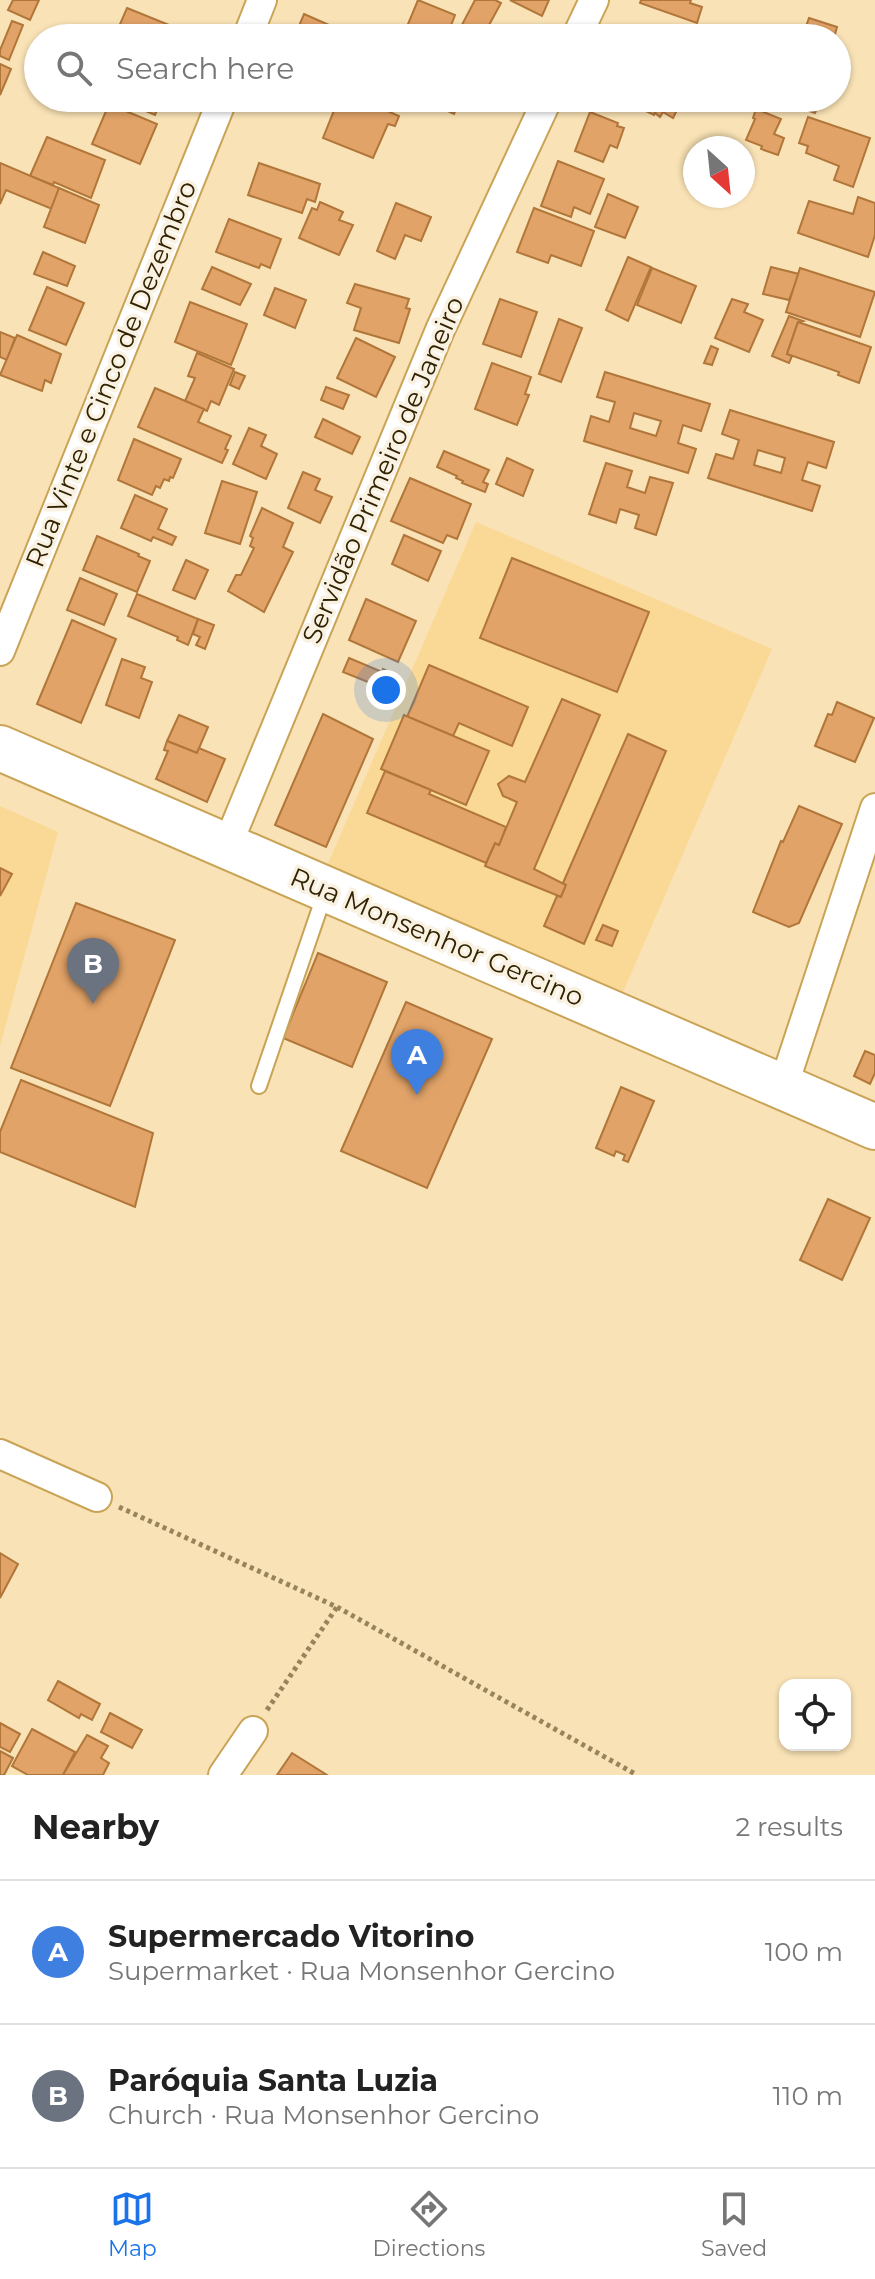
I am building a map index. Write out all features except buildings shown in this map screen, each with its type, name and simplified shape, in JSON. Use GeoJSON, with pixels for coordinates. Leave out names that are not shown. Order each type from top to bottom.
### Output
{"type":"FeatureCollection","features":[{"type":"Feature","properties":{"kind":"main road","name":"Rua Monsenhor Gercino"},"geometry":{"type":"LineString","coordinates":[[0,748],[875,1127]]}},
{"type":"Feature","properties":{"kind":"street"},"geometry":{"type":"LineString","coordinates":[[253,24],[262,0]]}},
{"type":"Feature","properties":{"kind":"street"},"geometry":{"type":"LineString","coordinates":[[583,24],[594,0]]}},
{"type":"Feature","properties":{"kind":"street","name":"Rua Vinte e Cinco de Dezembro"},"geometry":{"type":"LineString","coordinates":[[0,651],[217,112]]}},
{"type":"Feature","properties":{"kind":"street","name":"Servidão Primeiro de Janeiro"},"geometry":{"type":"LineString","coordinates":[[227,846],[440,330],[541,112]]}},
{"type":"Feature","properties":{"kind":"street"},"geometry":{"type":"LineString","coordinates":[[783,1087],[875,808]]}},
{"type":"Feature","properties":{"kind":"street"},"geometry":{"type":"LineString","coordinates":[[0,1454],[97,1497]]}},
{"type":"Feature","properties":{"kind":"street"},"geometry":{"type":"LineString","coordinates":[[223,1775],[253,1731]]}},
{"type":"Feature","properties":{"kind":"lane"},"geometry":{"type":"LineString","coordinates":[[259,1086],[326,889]]}},
{"type":"Feature","properties":{"kind":"path"},"geometry":{"type":"LineString","coordinates":[[97,1497],[337,1607],[637,1775]]}},
{"type":"Feature","properties":{"kind":"path"},"geometry":{"type":"LineString","coordinates":[[253,1731],[337,1607]]}},
{"type":"Feature","properties":{"kind":"shaded area"},"geometry":{"type":"Polygon","coordinates":[[[476,522],[772,649],[623,992],[327,866],[476,522]]]}},
{"type":"Feature","properties":{"kind":"shaded area"},"geometry":{"type":"Polygon","coordinates":[[[0,806],[58,832],[0,1046],[0,806]]]}},
{"type":"Feature","properties":{"kind":"place","name":"Paróquia Santa Luzia"},"geometry":{"type":"Point","coordinates":[93,1004]}},
{"type":"Feature","properties":{"kind":"place","name":"Supermercado Vitorino"},"geometry":{"type":"Point","coordinates":[417,1095]}}]}
